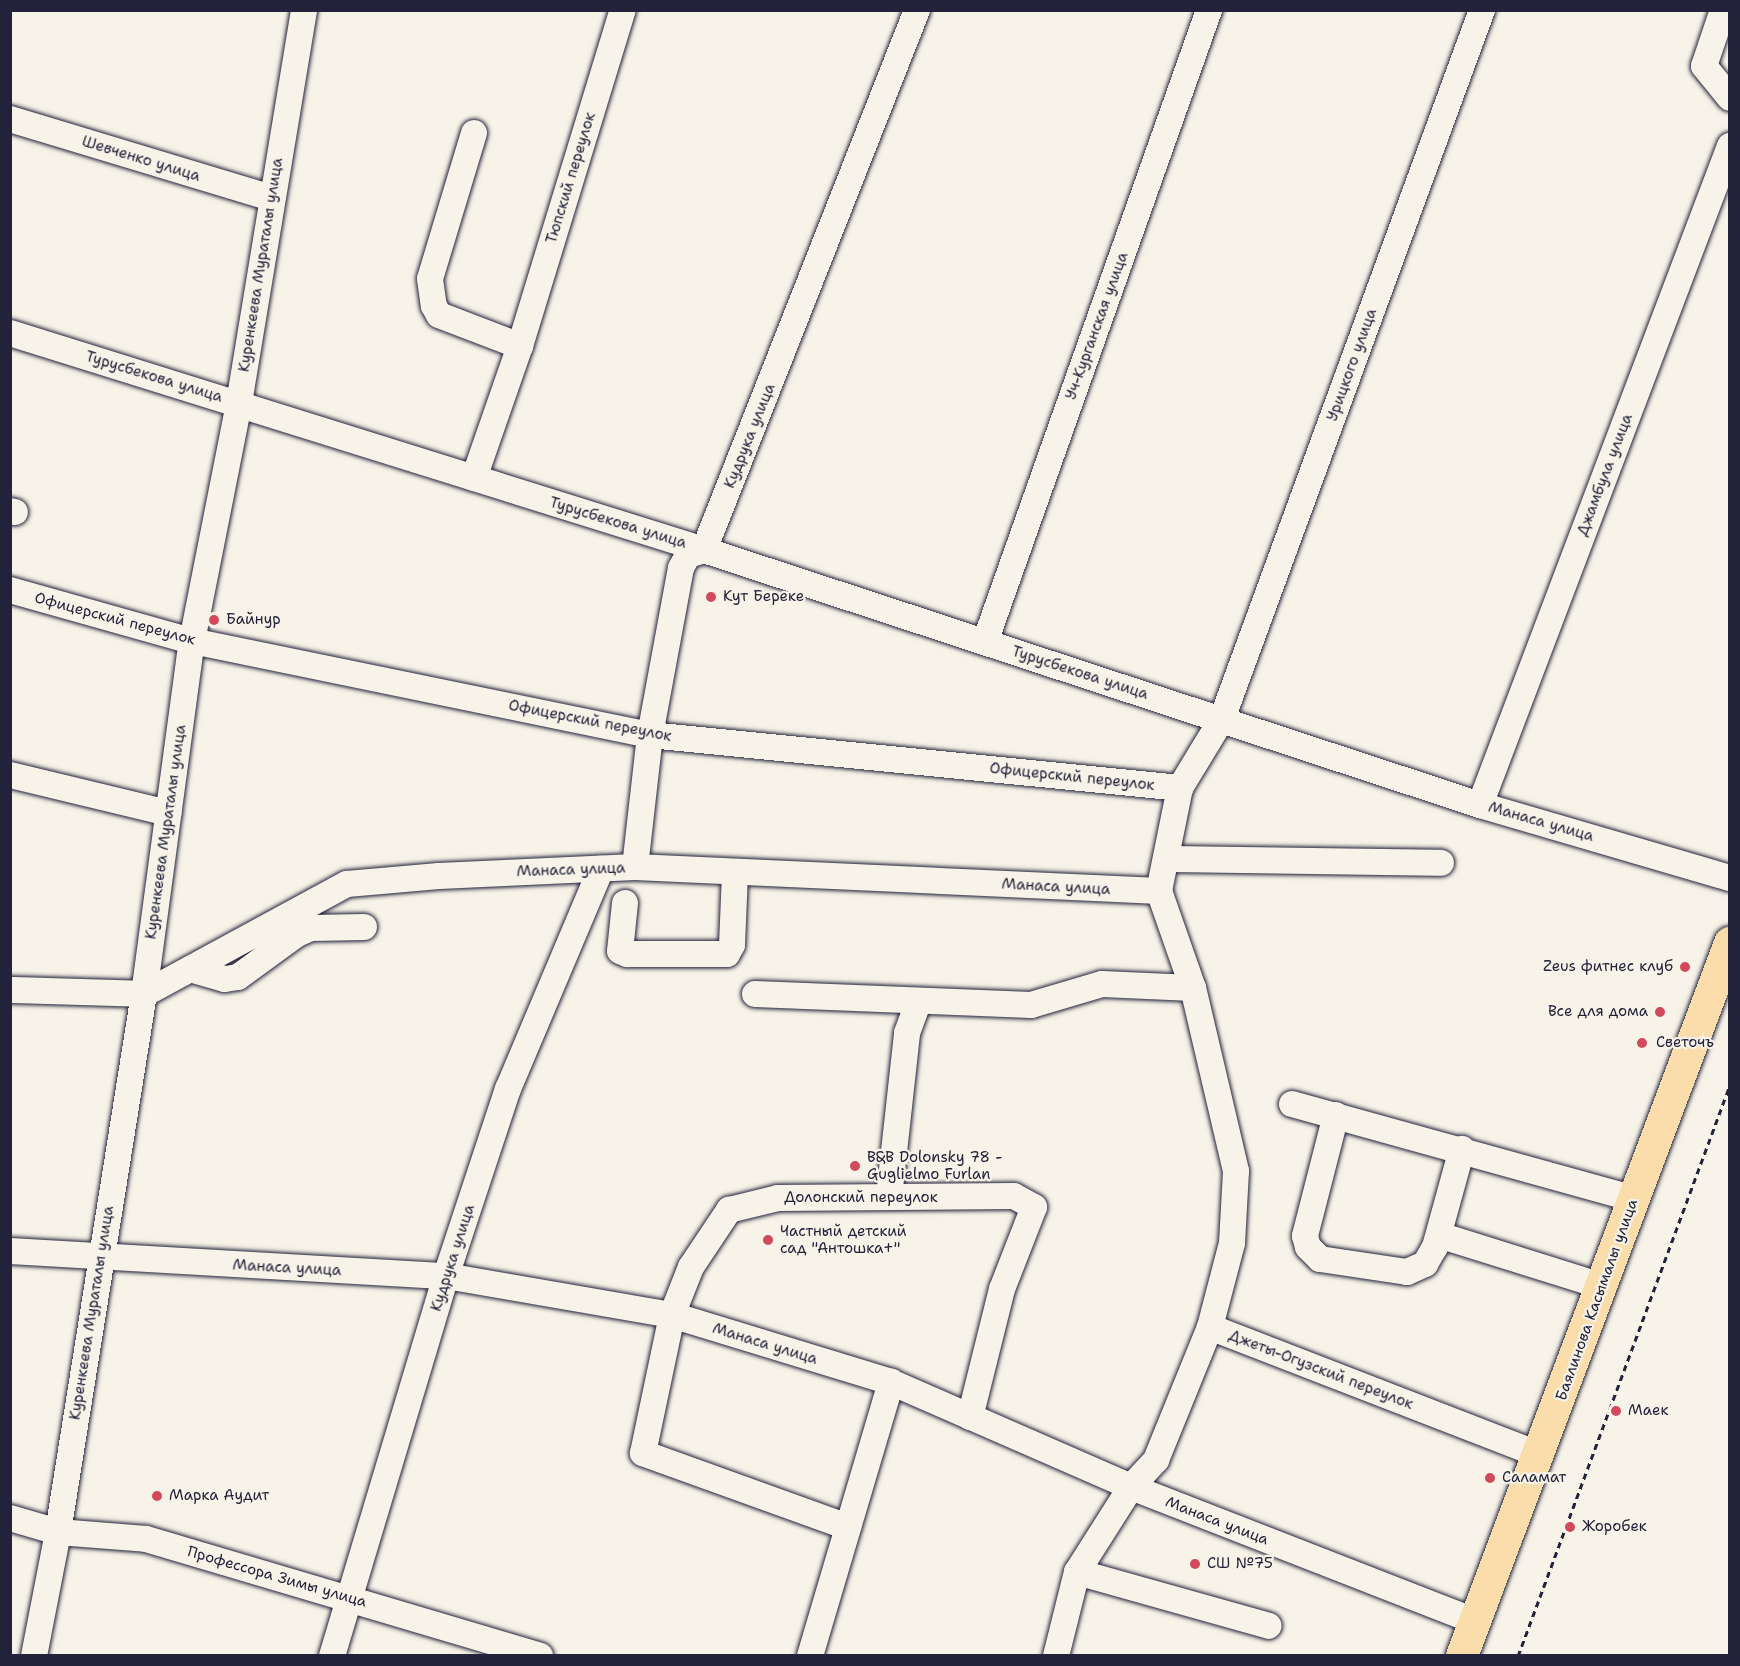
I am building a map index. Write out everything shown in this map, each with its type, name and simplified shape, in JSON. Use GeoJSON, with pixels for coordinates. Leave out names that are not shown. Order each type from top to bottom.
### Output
{"type":"FeatureCollection","features":[{"type":"Feature","properties":{"kind":"main road","name":"Баялинова Касымалы улица"},"geometry":{"type":"LineString","coordinates":[[1462,1656],[1540,1455],[1730,943]]}},
{"type":"Feature","properties":{"kind":"street","name":"Куренкеева Мураталы улица"},"geometry":{"type":"LineString","coordinates":[[34,1656],[58,1532],[144,994],[192,641],[238,403],[304,10]]}},
{"type":"Feature","properties":{"kind":"street","name":"Тюпский переулок"},"geometry":{"type":"LineString","coordinates":[[474,478],[520,346],[622,10]]}},
{"type":"Feature","properties":{"kind":"street","name":"Кудрука улица"},"geometry":{"type":"LineString","coordinates":[[704,550],[917,10]]}},
{"type":"Feature","properties":{"kind":"street","name":"Уч-Курганская улица"},"geometry":{"type":"LineString","coordinates":[[985,642],[1209,10]]}},
{"type":"Feature","properties":{"kind":"street","name":"Урицкого улица"},"geometry":{"type":"LineString","coordinates":[[1222,719],[1482,10]]}},
{"type":"Feature","properties":{"kind":"street"},"geometry":{"type":"LineString","coordinates":[[1723,10],[1704,66],[1730,98]]}},
{"type":"Feature","properties":{"kind":"street","name":"Шевченко улица"},"geometry":{"type":"LineString","coordinates":[[10,119],[272,198]]}},
{"type":"Feature","properties":{"kind":"street"},"geometry":{"type":"LineString","coordinates":[[474,133],[430,279],[434,306],[439,315],[520,346]]}},
{"type":"Feature","properties":{"kind":"street","name":"Джамбула улица"},"geometry":{"type":"LineString","coordinates":[[1480,805],[1730,146]]}},
{"type":"Feature","properties":{"kind":"street","name":"Турусбекова улица"},"geometry":{"type":"LineString","coordinates":[[10,333],[704,550],[1222,719]]}},
{"type":"Feature","properties":{"kind":"street"},"geometry":{"type":"LineString","coordinates":[[635,867],[651,735],[681,568],[688,555],[704,550]]}},
{"type":"Feature","properties":{"kind":"street","name":"Офицерский переулок"},"geometry":{"type":"LineString","coordinates":[[10,590],[192,641],[651,735],[1180,788]]}},
{"type":"Feature","properties":{"kind":"street"},"geometry":{"type":"LineString","coordinates":[[1210,1327],[1232,1244],[1236,1171],[1193,988],[1159,891],[1180,788],[1222,719]]}},
{"type":"Feature","properties":{"kind":"street","name":"Манаса улица"},"geometry":{"type":"LineString","coordinates":[[1222,719],[1480,805],[1730,878]]}},
{"type":"Feature","properties":{"kind":"street"},"geometry":{"type":"LineString","coordinates":[[10,775],[168,813]]}},
{"type":"Feature","properties":{"kind":"street"},"geometry":{"type":"LineString","coordinates":[[1166,859],[1441,863]]}},
{"type":"Feature","properties":{"kind":"street","name":"Манаса улица"},"geometry":{"type":"LineString","coordinates":[[144,994],[347,884],[635,867],[1159,891]]}},
{"type":"Feature","properties":{"kind":"street","name":"Кудрука улица"},"geometry":{"type":"LineString","coordinates":[[332,1656],[351,1599],[446,1276],[508,1089],[601,869]]}},
{"type":"Feature","properties":{"kind":"street"},"geometry":{"type":"LineString","coordinates":[[625,903],[620,951],[627,954],[727,954],[732,945],[735,872]]}},
{"type":"Feature","properties":{"kind":"street"},"geometry":{"type":"LineString","coordinates":[[190,969],[225,979],[238,977],[304,931],[364,927]]}},
{"type":"Feature","properties":{"kind":"street"},"geometry":{"type":"LineString","coordinates":[[755,994],[918,1003],[1031,1005],[1102,984],[1193,988]]}},
{"type":"Feature","properties":{"kind":"street"},"geometry":{"type":"LineString","coordinates":[[10,990],[144,994]]}},
{"type":"Feature","properties":{"kind":"street"},"geometry":{"type":"LineString","coordinates":[[889,1197],[906,1033],[918,1003]]}},
{"type":"Feature","properties":{"kind":"street"},"geometry":{"type":"LineString","coordinates":[[1292,1104],[1635,1198]]}},
{"type":"Feature","properties":{"kind":"street"},"geometry":{"type":"LineString","coordinates":[[1336,1115],[1305,1236],[1308,1247],[1320,1259],[1407,1272],[1425,1264],[1438,1235],[1462,1149]]}},
{"type":"Feature","properties":{"kind":"street","name":"Долонский переулок"},"geometry":{"type":"LineString","coordinates":[[848,1527],[643,1453],[672,1316],[691,1267],[729,1210],[778,1198],[1014,1196],[1034,1207],[1002,1289],[970,1417]]}},
{"type":"Feature","properties":{"kind":"street"},"geometry":{"type":"LineString","coordinates":[[1438,1235],[1602,1286]]}},
{"type":"Feature","properties":{"kind":"street","name":"Манаса улица"},"geometry":{"type":"LineString","coordinates":[[10,1251],[100,1259],[446,1276],[672,1316],[891,1382],[1131,1487],[1475,1621]]}},
{"type":"Feature","properties":{"kind":"street","name":"Джеты-Огузский переулок"},"geometry":{"type":"LineString","coordinates":[[1056,1656],[1077,1572],[1131,1487],[1156,1460],[1210,1327],[1540,1455]]}},
{"type":"Feature","properties":{"kind":"street"},"geometry":{"type":"LineString","coordinates":[[810,1656],[891,1382]]}},
{"type":"Feature","properties":{"kind":"street","name":"Профессора Зимы улица"},"geometry":{"type":"LineString","coordinates":[[10,1518],[58,1532],[146,1539],[540,1656]]}},
{"type":"Feature","properties":{"kind":"street"},"geometry":{"type":"LineString","coordinates":[[1077,1572],[1269,1626]]}},
{"type":"Feature","properties":{"kind":"path"},"geometry":{"type":"LineString","coordinates":[[1518,1656],[1730,1085]]}},
{"type":"Feature","properties":{"kind":"place","name":"Кут Береке"},"geometry":{"type":"Point","coordinates":[711,597]}},
{"type":"Feature","properties":{"kind":"place","name":"Байнур"},"geometry":{"type":"Point","coordinates":[214,620]}},
{"type":"Feature","properties":{"kind":"place","name":"Zeus фитнес клуб"},"geometry":{"type":"Point","coordinates":[1685,967]}},
{"type":"Feature","properties":{"kind":"place","name":"Все для дома"},"geometry":{"type":"Point","coordinates":[1660,1012]}},
{"type":"Feature","properties":{"kind":"place","name":"Светочъ"},"geometry":{"type":"Point","coordinates":[1642,1043]}},
{"type":"Feature","properties":{"kind":"place","name":"B&B Dolonsky 78 - Guglielmo Furlan"},"geometry":{"type":"Point","coordinates":[855,1166]}},
{"type":"Feature","properties":{"kind":"place","name":"Частный детский сад \"Антошка+\""},"geometry":{"type":"Point","coordinates":[768,1240]}},
{"type":"Feature","properties":{"kind":"place","name":"Маек"},"geometry":{"type":"Point","coordinates":[1616,1411]}},
{"type":"Feature","properties":{"kind":"place","name":"Саламат"},"geometry":{"type":"Point","coordinates":[1490,1478]}},
{"type":"Feature","properties":{"kind":"place","name":"Марка Аудит"},"geometry":{"type":"Point","coordinates":[157,1496]}},
{"type":"Feature","properties":{"kind":"place","name":"Жоробек"},"geometry":{"type":"Point","coordinates":[1570,1527]}},
{"type":"Feature","properties":{"kind":"place","name":"СШ №75"},"geometry":{"type":"Point","coordinates":[1195,1564]}}]}
